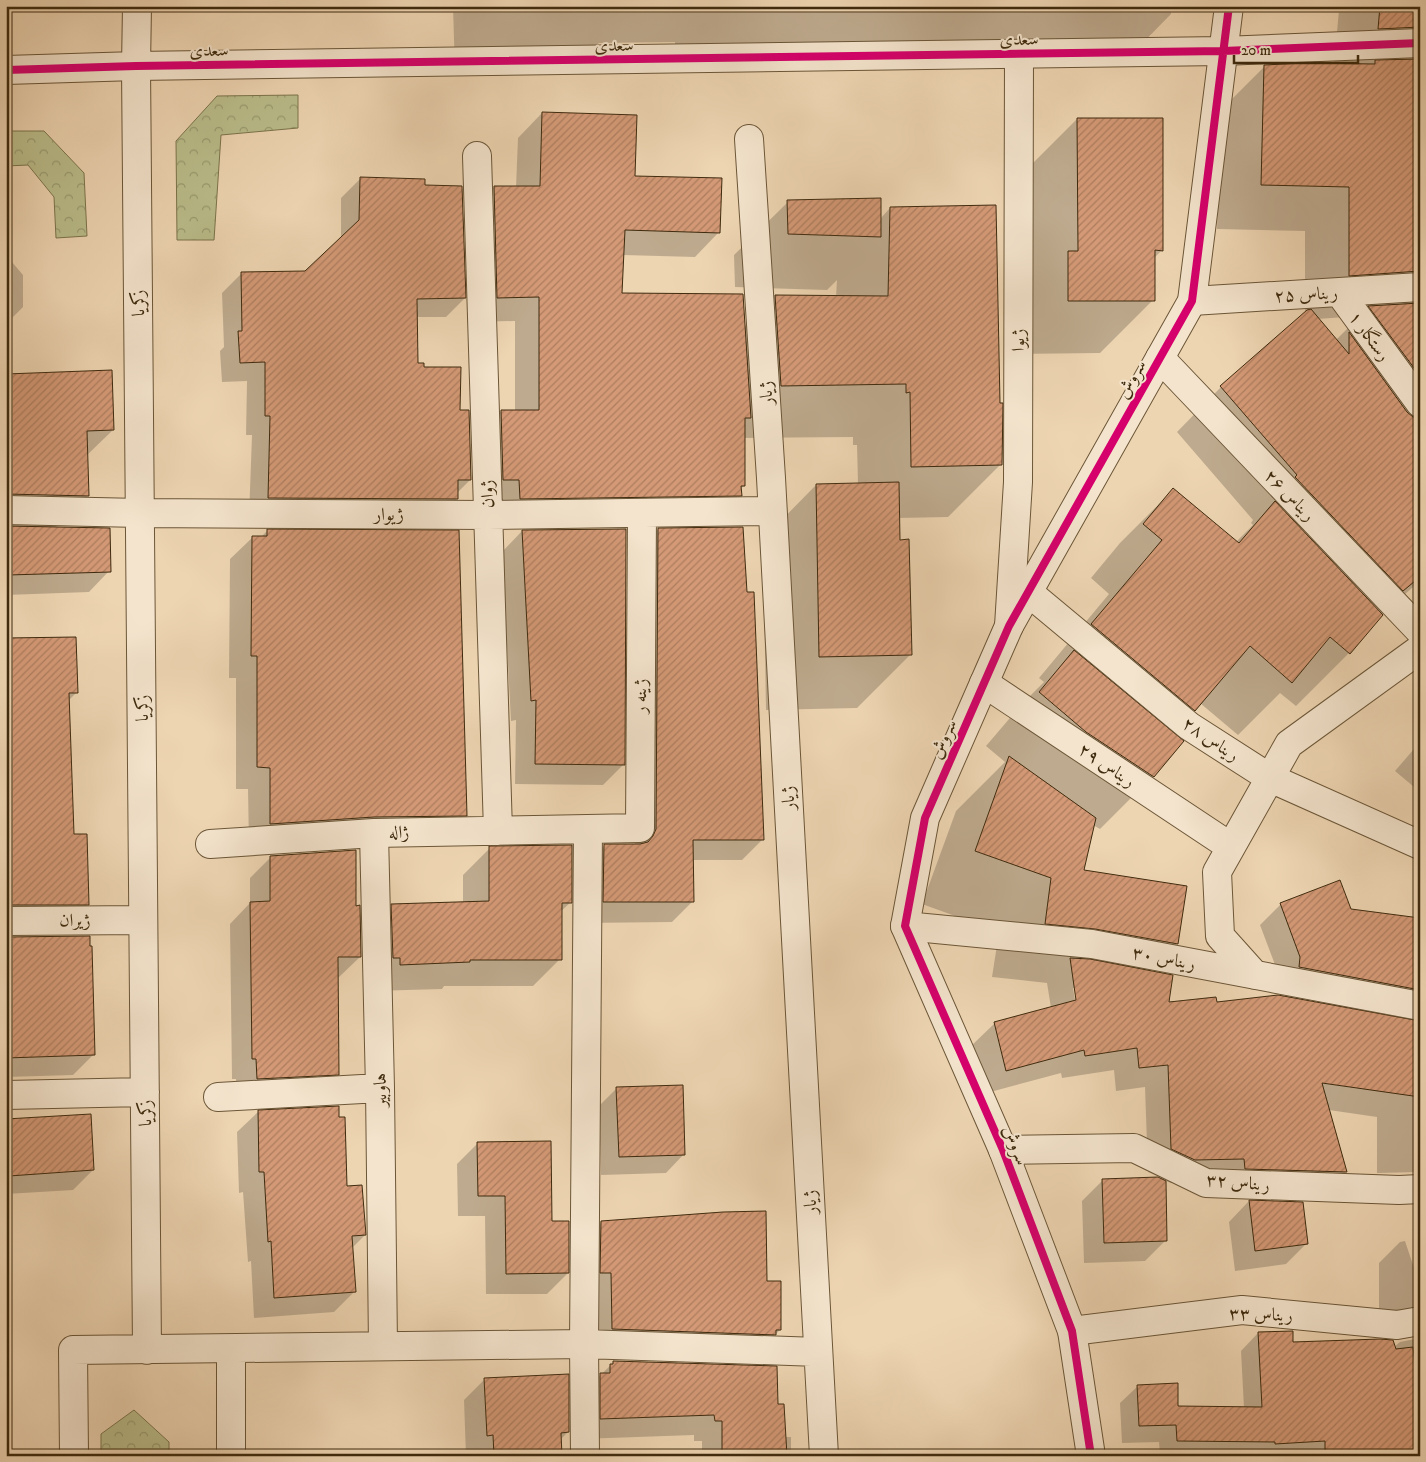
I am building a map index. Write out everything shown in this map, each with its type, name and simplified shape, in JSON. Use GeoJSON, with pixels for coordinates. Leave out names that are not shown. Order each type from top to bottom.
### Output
{"type":"FeatureCollection","features":[{"type":"Feature","properties":{"kind":"street","name":"زکریا"},"geometry":{"type":"LineString","coordinates":[[137,6],[147,1350]]}},
{"type":"Feature","properties":{"kind":"street","name":"سروش"},"geometry":{"type":"LineString","coordinates":[[1091,1456],[1072,1331],[1003,1150],[905,926],[925,818],[1009,626],[1192,301],[1229,6]]}},
{"type":"Feature","properties":{"kind":"street","name":"سعدی"},"geometry":{"type":"LineString","coordinates":[[6,70],[136,66],[1223,51],[1420,44]]}},
{"type":"Feature","properties":{"kind":"street","name":"ژیوا"},"geometry":{"type":"LineString","coordinates":[[1009,626],[1018,482],[1019,54]]}},
{"type":"Feature","properties":{"kind":"street","name":"ژیار"},"geometry":{"type":"LineString","coordinates":[[749,139],[772,511],[824,1456]]}},
{"type":"Feature","properties":{"kind":"street","name":"ژوان"},"geometry":{"type":"LineString","coordinates":[[477,156],[498,831]]}},
{"type":"Feature","properties":{"kind":"street","name":"ریناس ۲۵"},"geometry":{"type":"LineString","coordinates":[[1192,301],[1420,287]]}},
{"type":"Feature","properties":{"kind":"street","name":"رستگار ۱"},"geometry":{"type":"LineString","coordinates":[[1339,292],[1420,403]]}},
{"type":"Feature","properties":{"kind":"street","name":"ریناس ۲۶"},"geometry":{"type":"LineString","coordinates":[[1160,358],[1420,631]]}},
{"type":"Feature","properties":{"kind":"street","name":"ژیوار"},"geometry":{"type":"LineString","coordinates":[[6,510],[140,513],[488,515],[772,511]]}},
{"type":"Feature","properties":{"kind":"street","name":"ژینه ر"},"geometry":{"type":"LineString","coordinates":[[588,829],[640,828],[642,513]]}},
{"type":"Feature","properties":{"kind":"street","name":"ریناس ۲۸"},"geometry":{"type":"LineString","coordinates":[[1028,592],[1189,726],[1270,778],[1420,845]]}},
{"type":"Feature","properties":{"kind":"street"},"geometry":{"type":"LineString","coordinates":[[1255,975],[1220,936],[1217,872],[1289,744],[1420,649]]}},
{"type":"Feature","properties":{"kind":"street","name":"ریناس ۲۹"},"geometry":{"type":"LineString","coordinates":[[984,683],[1231,848]]}},
{"type":"Feature","properties":{"kind":"street"},"geometry":{"type":"LineString","coordinates":[[585,1456],[584,1344],[588,829]]}},
{"type":"Feature","properties":{"kind":"street","name":"ژاله"},"geometry":{"type":"LineString","coordinates":[[210,844],[374,833],[588,829]]}},
{"type":"Feature","properties":{"kind":"street","name":"هاوبیر"},"geometry":{"type":"LineString","coordinates":[[374,833],[380,1088],[383,1346]]}},
{"type":"Feature","properties":{"kind":"street","name":"ژیران"},"geometry":{"type":"LineString","coordinates":[[6,920],[143,920]]}},
{"type":"Feature","properties":{"kind":"street","name":"ریناس ۳۰"},"geometry":{"type":"LineString","coordinates":[[905,926],[1092,944],[1420,1006]]}},
{"type":"Feature","properties":{"kind":"street"},"geometry":{"type":"LineString","coordinates":[[218,1097],[380,1088]]}},
{"type":"Feature","properties":{"kind":"street"},"geometry":{"type":"LineString","coordinates":[[6,1095],[145,1092]]}},
{"type":"Feature","properties":{"kind":"street","name":"ریناس ۳۲"},"geometry":{"type":"LineString","coordinates":[[1003,1150],[1134,1148],[1206,1183],[1399,1190],[1420,1189]]}},
{"type":"Feature","properties":{"kind":"street","name":"ریناس ۳۳"},"geometry":{"type":"LineString","coordinates":[[1072,1331],[1242,1310],[1397,1325],[1420,1321]]}},
{"type":"Feature","properties":{"kind":"street"},"geometry":{"type":"LineString","coordinates":[[74,1456],[73,1350],[584,1344],[818,1352]]}},
{"type":"Feature","properties":{"kind":"street"},"geometry":{"type":"LineString","coordinates":[[230,1349],[230,1456]]}},
{"type":"Feature","properties":{"kind":"green space"},"geometry":{"type":"Polygon","coordinates":[[[298,95],[298,128],[221,135],[214,240],[177,240],[176,141],[217,96],[298,95]]]}},
{"type":"Feature","properties":{"kind":"green space"},"geometry":{"type":"Polygon","coordinates":[[[6,131],[44,131],[84,173],[87,236],[56,238],[54,197],[28,165],[6,166],[6,131]]]}},
{"type":"Feature","properties":{"kind":"green space"},"geometry":{"type":"Polygon","coordinates":[[[134,1410],[169,1442],[169,1456],[101,1456],[101,1434],[134,1410]]]}},
{"type":"Feature","properties":{"kind":"building"},"geometry":{"type":"Polygon","coordinates":[[[1380,6],[1420,6],[1420,27],[1378,29],[1380,6]]]}},
{"type":"Feature","properties":{"kind":"building"},"geometry":{"type":"Polygon","coordinates":[[[1420,59],[1420,271],[1349,276],[1349,187],[1261,185],[1264,65],[1304,63],[1375,64],[1375,60],[1420,59]]]}},
{"type":"Feature","properties":{"kind":"building"},"geometry":{"type":"Polygon","coordinates":[[[542,112],[637,115],[635,176],[722,178],[720,233],[625,230],[622,293],[743,294],[751,418],[745,418],[745,486],[741,486],[742,496],[520,499],[519,480],[503,480],[501,410],[539,410],[539,297],[497,298],[494,186],[540,186],[542,112]]]}},
{"type":"Feature","properties":{"kind":"building"},"geometry":{"type":"Polygon","coordinates":[[[1077,118],[1163,118],[1163,251],[1155,250],[1155,301],[1068,301],[1068,251],[1078,251],[1077,118]]]}},
{"type":"Feature","properties":{"kind":"building"},"geometry":{"type":"Polygon","coordinates":[[[360,177],[425,179],[425,185],[462,186],[466,298],[417,299],[418,363],[424,363],[424,367],[461,367],[460,410],[469,410],[471,480],[458,480],[458,499],[268,498],[270,416],[265,416],[265,362],[240,363],[238,331],[242,331],[241,272],[305,271],[359,220],[360,177]]]}},
{"type":"Feature","properties":{"kind":"building"},"geometry":{"type":"Polygon","coordinates":[[[881,198],[881,237],[788,234],[787,200],[881,198]]]}},
{"type":"Feature","properties":{"kind":"building"},"geometry":{"type":"Polygon","coordinates":[[[996,205],[1000,403],[1003,403],[1002,465],[911,467],[910,392],[906,393],[906,384],[781,386],[775,295],[888,296],[890,207],[996,205]]]}},
{"type":"Feature","properties":{"kind":"building"},"geometry":{"type":"Polygon","coordinates":[[[1420,303],[1420,376],[1368,306],[1420,303]]]}},
{"type":"Feature","properties":{"kind":"building"},"geometry":{"type":"Polygon","coordinates":[[[1311,309],[1349,354],[1349,332],[1407,412],[1413,417],[1420,418],[1420,577],[1403,591],[1295,477],[1297,475],[1220,386],[1307,310],[1311,309]]]}},
{"type":"Feature","properties":{"kind":"building"},"geometry":{"type":"Polygon","coordinates":[[[112,370],[114,430],[87,431],[89,496],[6,494],[6,374],[112,370]]]}},
{"type":"Feature","properties":{"kind":"building"},"geometry":{"type":"Polygon","coordinates":[[[899,482],[900,540],[909,539],[912,655],[819,657],[816,484],[899,482]]]}},
{"type":"Feature","properties":{"kind":"building"},"geometry":{"type":"Polygon","coordinates":[[[1173,488],[1239,543],[1275,501],[1383,615],[1350,654],[1330,637],[1292,683],[1250,646],[1195,711],[1091,624],[1162,540],[1143,524],[1173,488]]]}},
{"type":"Feature","properties":{"kind":"building"},"geometry":{"type":"Polygon","coordinates":[[[6,526],[110,528],[111,572],[8,575],[6,526]]]}},
{"type":"Feature","properties":{"kind":"building"},"geometry":{"type":"Polygon","coordinates":[[[743,527],[747,592],[754,592],[764,840],[693,840],[694,902],[603,902],[604,844],[640,844],[648,842],[656,829],[658,528],[743,527]]]}},
{"type":"Feature","properties":{"kind":"building"},"geometry":{"type":"Polygon","coordinates":[[[267,529],[459,530],[467,816],[374,817],[270,824],[270,768],[257,767],[257,656],[251,656],[252,536],[267,536],[267,529]]]}},
{"type":"Feature","properties":{"kind":"building"},"geometry":{"type":"Polygon","coordinates":[[[626,529],[625,765],[535,764],[536,700],[531,701],[522,530],[626,529]]]}},
{"type":"Feature","properties":{"kind":"building"},"geometry":{"type":"Polygon","coordinates":[[[76,637],[78,693],[69,693],[74,834],[87,834],[89,905],[6,905],[6,638],[76,637]]]}},
{"type":"Feature","properties":{"kind":"building"},"geometry":{"type":"Polygon","coordinates":[[[1074,650],[1184,741],[1154,777],[1086,732],[1039,692],[1074,650]]]}},
{"type":"Feature","properties":{"kind":"building"},"geometry":{"type":"Polygon","coordinates":[[[1009,756],[1096,818],[1084,870],[1187,886],[1178,944],[1095,929],[1045,924],[1051,878],[975,851],[1009,756]]]}},
{"type":"Feature","properties":{"kind":"building"},"geometry":{"type":"Polygon","coordinates":[[[572,845],[572,903],[562,903],[562,960],[470,960],[470,962],[400,965],[400,958],[393,958],[391,904],[489,901],[489,846],[572,845]]]}},
{"type":"Feature","properties":{"kind":"building"},"geometry":{"type":"Polygon","coordinates":[[[356,850],[356,906],[360,905],[361,957],[338,957],[339,1075],[257,1079],[256,1059],[252,1059],[250,902],[270,901],[270,856],[356,850]]]}},
{"type":"Feature","properties":{"kind":"building"},"geometry":{"type":"Polygon","coordinates":[[[1340,880],[1351,909],[1420,918],[1420,990],[1299,967],[1300,957],[1280,903],[1340,880]]]}},
{"type":"Feature","properties":{"kind":"building"},"geometry":{"type":"Polygon","coordinates":[[[90,936],[90,946],[92,946],[95,1055],[6,1058],[6,937],[90,936]]]}},
{"type":"Feature","properties":{"kind":"building"},"geometry":{"type":"Polygon","coordinates":[[[1070,958],[1090,959],[1173,975],[1169,1002],[1216,997],[1217,1002],[1278,995],[1420,1021],[1420,1097],[1322,1083],[1347,1172],[1245,1169],[1244,1159],[1195,1160],[1171,1149],[1168,1065],[1139,1068],[1137,1048],[1085,1056],[1084,1050],[1006,1071],[994,1022],[1076,1000],[1070,958]]]}},
{"type":"Feature","properties":{"kind":"building"},"geometry":{"type":"Polygon","coordinates":[[[683,1085],[685,1155],[619,1157],[616,1087],[683,1085]]]}},
{"type":"Feature","properties":{"kind":"building"},"geometry":{"type":"Polygon","coordinates":[[[339,1106],[339,1117],[345,1117],[347,1186],[362,1185],[366,1235],[352,1236],[356,1292],[274,1298],[271,1241],[268,1242],[264,1172],[259,1172],[258,1110],[339,1106]]]}},
{"type":"Feature","properties":{"kind":"building"},"geometry":{"type":"Polygon","coordinates":[[[91,1114],[94,1170],[9,1176],[6,1119],[91,1114]]]}},
{"type":"Feature","properties":{"kind":"building"},"geometry":{"type":"Polygon","coordinates":[[[551,1141],[552,1221],[569,1221],[569,1273],[506,1274],[505,1196],[478,1196],[477,1142],[551,1141]]]}},
{"type":"Feature","properties":{"kind":"building"},"geometry":{"type":"Polygon","coordinates":[[[1158,1177],[1166,1181],[1167,1241],[1104,1243],[1102,1179],[1158,1177]]]}},
{"type":"Feature","properties":{"kind":"building"},"geometry":{"type":"Polygon","coordinates":[[[1249,1200],[1303,1202],[1308,1244],[1255,1251],[1249,1200]]]}},
{"type":"Feature","properties":{"kind":"building"},"geometry":{"type":"Polygon","coordinates":[[[766,1211],[767,1281],[781,1281],[781,1330],[776,1330],[776,1335],[612,1329],[611,1273],[600,1273],[601,1221],[723,1212],[766,1211]]]}},
{"type":"Feature","properties":{"kind":"building"},"geometry":{"type":"Polygon","coordinates":[[[1293,1331],[1293,1342],[1380,1339],[1393,1340],[1396,1349],[1413,1347],[1420,1414],[1420,1456],[1325,1456],[1325,1441],[1275,1444],[1275,1442],[1177,1441],[1176,1425],[1139,1426],[1137,1385],[1178,1383],[1178,1406],[1262,1407],[1258,1332],[1293,1331]]]}},
{"type":"Feature","properties":{"kind":"building"},"geometry":{"type":"Polygon","coordinates":[[[613,1361],[777,1366],[778,1404],[784,1404],[787,1456],[722,1456],[722,1421],[715,1421],[714,1415],[600,1419],[600,1373],[610,1373],[610,1364],[613,1364],[613,1361]]]}},
{"type":"Feature","properties":{"kind":"building"},"geometry":{"type":"Polygon","coordinates":[[[569,1374],[569,1432],[561,1433],[562,1456],[494,1456],[493,1435],[487,1436],[484,1378],[569,1374]]]}},
{"type":"Feature","properties":{"kind":"cycle path"},"geometry":{"type":"LineString","coordinates":[[1091,1456],[1072,1331],[1003,1150],[905,926],[925,818],[1009,626],[1192,301],[1229,6]]}},
{"type":"Feature","properties":{"kind":"cycle path"},"geometry":{"type":"LineString","coordinates":[[6,70],[136,66],[1223,51],[1420,43]]}}]}
